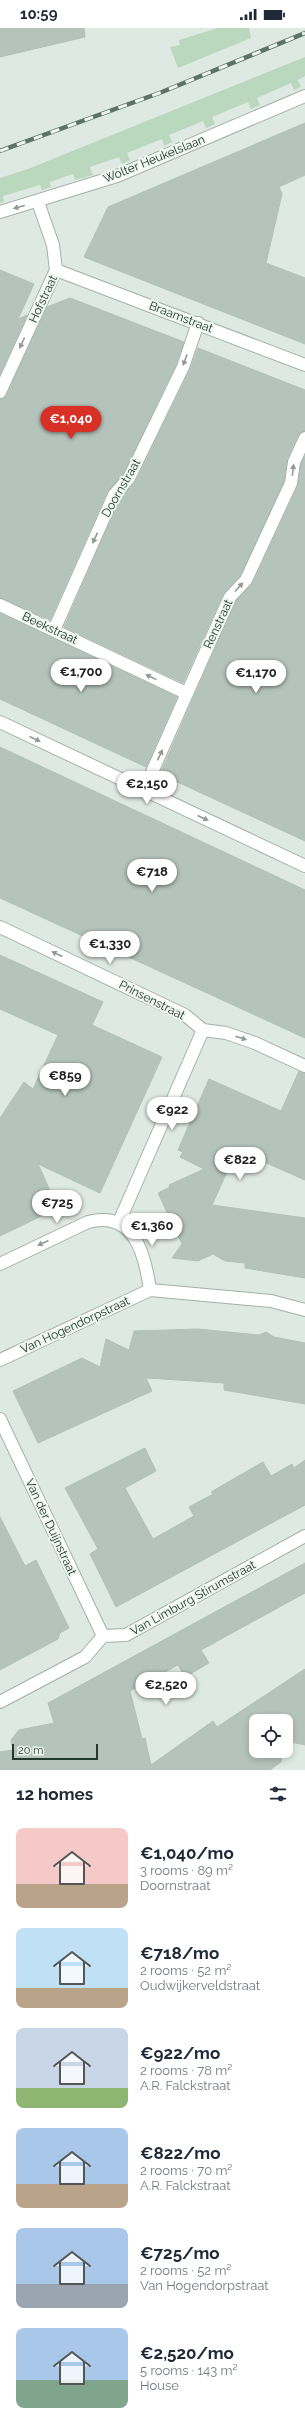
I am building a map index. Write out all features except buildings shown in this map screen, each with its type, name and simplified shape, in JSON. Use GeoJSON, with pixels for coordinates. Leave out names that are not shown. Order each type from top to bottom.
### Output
{"type":"FeatureCollection","features":[{"type":"Feature","properties":{"kind":"street","name":"Wolter Heukelslaan"},"geometry":{"type":"LineString","coordinates":[[0,212],[38,202],[117,176],[305,96]]}},
{"type":"Feature","properties":{"kind":"street","name":"Hofstraat"},"geometry":{"type":"LineString","coordinates":[[0,392],[56,270],[53,245],[38,202]]}},
{"type":"Feature","properties":{"kind":"street","name":"Braamstraat"},"geometry":{"type":"LineString","coordinates":[[56,270],[305,365]]}},
{"type":"Feature","properties":{"kind":"street","name":"Doornstraat"},"geometry":{"type":"LineString","coordinates":[[54,630],[114,495],[129,478],[183,367],[198,323]]}},
{"type":"Feature","properties":{"kind":"street","name":"Renstraat"},"geometry":{"type":"LineString","coordinates":[[144,790],[183,706],[186,693],[230,598],[246,580],[288,490],[294,462],[305,438]]}},
{"type":"Feature","properties":{"kind":"street","name":"Beekstraat"},"geometry":{"type":"LineString","coordinates":[[0,605],[186,693]]}},
{"type":"Feature","properties":{"kind":"street"},"geometry":{"type":"LineString","coordinates":[[0,722],[305,866]]}},
{"type":"Feature","properties":{"kind":"street","name":"Prinsenstraat"},"geometry":{"type":"LineString","coordinates":[[0,927],[185,1015],[203,1030]]}},
{"type":"Feature","properties":{"kind":"street"},"geometry":{"type":"LineString","coordinates":[[119,1222],[203,1030],[226,1033],[255,1043],[305,1066]]}},
{"type":"Feature","properties":{"kind":"street"},"geometry":{"type":"LineString","coordinates":[[0,1264],[88,1222],[101,1218],[119,1222],[133,1234],[146,1262],[150,1290],[271,1301],[305,1310]]}},
{"type":"Feature","properties":{"kind":"street","name":"Van Hogendorpstraat"},"geometry":{"type":"LineString","coordinates":[[0,1360],[150,1290]]}},
{"type":"Feature","properties":{"kind":"street","name":"Van der Duijnstraat"},"geometry":{"type":"LineString","coordinates":[[0,1419],[103,1636]]}},
{"type":"Feature","properties":{"kind":"street","name":"Van Limburg Stirumstraat"},"geometry":{"type":"LineString","coordinates":[[103,1636],[126,1635],[305,1536]]}},
{"type":"Feature","properties":{"kind":"street"},"geometry":{"type":"LineString","coordinates":[[0,1702],[84,1657],[103,1636]]}},
{"type":"Feature","properties":{"kind":"green space"},"geometry":{"type":"Polygon","coordinates":[[[218,28],[249,28],[251,38],[178,68],[170,47],[180,45],[179,40],[218,28]]]}},
{"type":"Feature","properties":{"kind":"green space"},"geometry":{"type":"Polygon","coordinates":[[[305,57],[305,76],[298,80],[301,87],[294,90],[291,83],[257,98],[260,105],[251,109],[248,102],[212,117],[215,124],[206,128],[203,121],[169,135],[172,142],[164,146],[162,139],[127,153],[130,160],[122,164],[119,157],[90,167],[93,175],[75,180],[73,174],[50,182],[51,187],[42,190],[40,185],[3,196],[4,202],[0,203],[0,178],[28,169],[305,57]]]}},
{"type":"Feature","properties":{"kind":"railway"},"geometry":{"type":"LineString","coordinates":[[0,151],[162,92],[305,33]]}}]}
